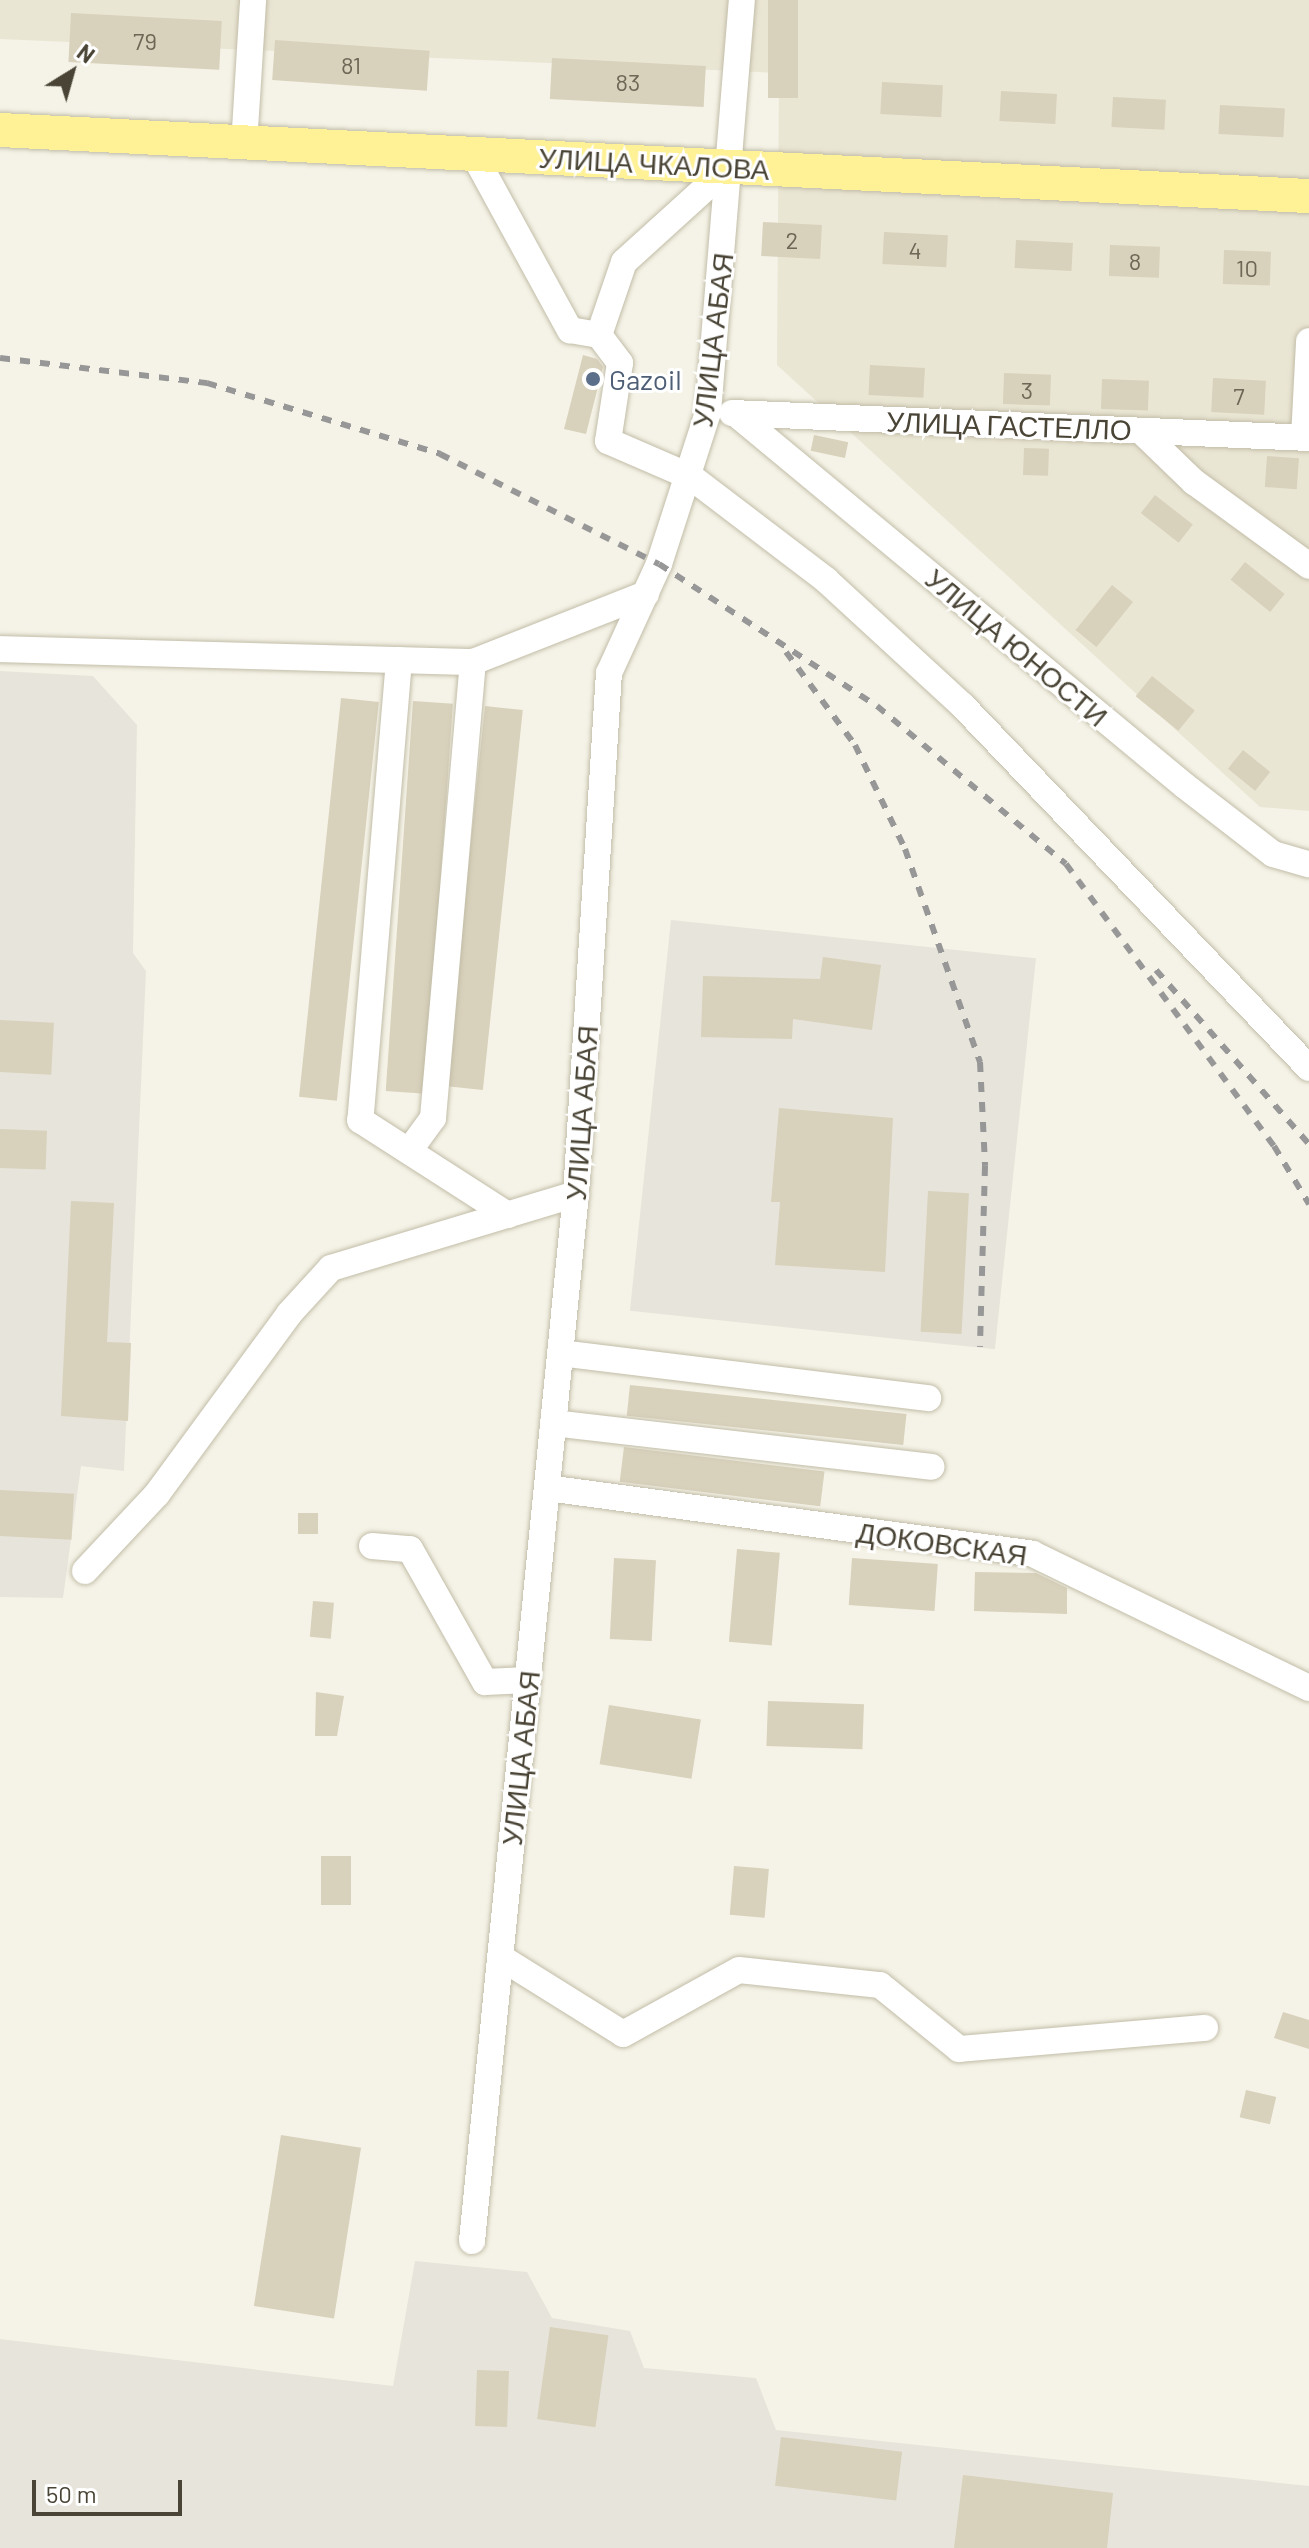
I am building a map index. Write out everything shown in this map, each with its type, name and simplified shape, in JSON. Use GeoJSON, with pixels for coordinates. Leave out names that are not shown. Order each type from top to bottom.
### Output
{"type":"FeatureCollection","features":[{"type":"Feature","properties":{"kind":"main road","name":"УЛИЦА ЧКАЛОВА"},"geometry":{"type":"LineString","coordinates":[[0,130],[244,145],[1309,196]]}},
{"type":"Feature","properties":{"kind":"street"},"geometry":{"type":"LineString","coordinates":[[244,145],[253,0]]}},
{"type":"Feature","properties":{"kind":"street","name":"УЛИЦА АБАЯ"},"geometry":{"type":"LineString","coordinates":[[472,2241],[576,1194],[609,673],[646,594],[691,477],[708,412],[742,0]]}},
{"type":"Feature","properties":{"kind":"street"},"geometry":{"type":"LineString","coordinates":[[474,155],[570,330],[599,335],[620,363],[608,441],[691,477],[826,580],[962,705],[1309,1068]]}},
{"type":"Feature","properties":{"kind":"street"},"geometry":{"type":"LineString","coordinates":[[599,335],[624,262],[730,166]]}},
{"type":"Feature","properties":{"kind":"street"},"geometry":{"type":"LineString","coordinates":[[1307,438],[1309,341]]}},
{"type":"Feature","properties":{"kind":"street","name":"УЛИЦА ГАСТЕЛЛО"},"geometry":{"type":"LineString","coordinates":[[708,412],[1307,438]]}},
{"type":"Feature","properties":{"kind":"street","name":"УЛИЦА ЮНОСТИ"},"geometry":{"type":"LineString","coordinates":[[735,413],[1185,786],[1273,854],[1309,864]]}},
{"type":"Feature","properties":{"kind":"street"},"geometry":{"type":"LineString","coordinates":[[1141,431],[1194,482],[1309,566]]}},
{"type":"Feature","properties":{"kind":"street"},"geometry":{"type":"LineString","coordinates":[[0,649],[473,662],[646,594]]}},
{"type":"Feature","properties":{"kind":"street"},"geometry":{"type":"LineString","coordinates":[[399,660],[360,1120],[508,1215]]}},
{"type":"Feature","properties":{"kind":"street"},"geometry":{"type":"LineString","coordinates":[[409,1151],[433,1118],[473,662]]}},
{"type":"Feature","properties":{"kind":"street"},"geometry":{"type":"LineString","coordinates":[[85,1571],[157,1494],[289,1314],[331,1268],[576,1194]]}},
{"type":"Feature","properties":{"kind":"street"},"geometry":{"type":"LineString","coordinates":[[560,1353],[928,1398]]}},
{"type":"Feature","properties":{"kind":"street"},"geometry":{"type":"LineString","coordinates":[[553,1423],[931,1467]]}},
{"type":"Feature","properties":{"kind":"street","name":"ДОКОВСКАЯ"},"geometry":{"type":"LineString","coordinates":[[547,1488],[1033,1554],[1309,1688]]}},
{"type":"Feature","properties":{"kind":"street"},"geometry":{"type":"LineString","coordinates":[[372,1546],[410,1549],[485,1682],[528,1680]]}},
{"type":"Feature","properties":{"kind":"street"},"geometry":{"type":"LineString","coordinates":[[500,1957],[623,2034],[739,1970],[880,1985],[959,2049],[1205,2028]]}},
{"type":"Feature","properties":{"kind":"shaded area"},"geometry":{"type":"Polygon","coordinates":[[[0,0],[1309,0],[1309,811],[1260,807],[777,365],[779,73],[0,39],[0,0]]]}},
{"type":"Feature","properties":{"kind":"shaded area"},"geometry":{"type":"Polygon","coordinates":[[[0,671],[93,676],[137,725],[133,953],[146,971],[124,1471],[81,1466],[63,1598],[0,1597],[0,671]]]}},
{"type":"Feature","properties":{"kind":"shaded area"},"geometry":{"type":"Polygon","coordinates":[[[671,920],[1036,958],[995,1349],[630,1311],[671,920]]]}},
{"type":"Feature","properties":{"kind":"shaded area"},"geometry":{"type":"Polygon","coordinates":[[[415,2261],[527,2272],[552,2318],[630,2331],[644,2368],[756,2378],[776,2430],[1309,2486],[1309,2548],[0,2548],[0,2339],[393,2386],[415,2261]]]}},
{"type":"Feature","properties":{"kind":"building"},"geometry":{"type":"Polygon","coordinates":[[[768,0],[798,0],[798,98],[768,98],[768,0]]]}},
{"type":"Feature","properties":{"kind":"building"},"geometry":{"type":"Polygon","coordinates":[[[71,13],[222,21],[219,70],[68,62],[71,13]]]}},
{"type":"Feature","properties":{"kind":"building"},"geometry":{"type":"Polygon","coordinates":[[[275,40],[430,51],[427,91],[272,80],[275,40]]]}},
{"type":"Feature","properties":{"kind":"building"},"geometry":{"type":"Polygon","coordinates":[[[552,58],[706,66],[704,107],[550,99],[552,58]]]}},
{"type":"Feature","properties":{"kind":"building"},"geometry":{"type":"Polygon","coordinates":[[[882,82],[943,85],[941,117],[880,114],[882,82]]]}},
{"type":"Feature","properties":{"kind":"building"},"geometry":{"type":"Polygon","coordinates":[[[1001,91],[1057,94],[1055,124],[999,121],[1001,91]]]}},
{"type":"Feature","properties":{"kind":"building"},"geometry":{"type":"Polygon","coordinates":[[[1113,97],[1166,100],[1164,130],[1111,127],[1113,97]]]}},
{"type":"Feature","properties":{"kind":"building"},"geometry":{"type":"Polygon","coordinates":[[[1220,105],[1285,108],[1283,137],[1218,134],[1220,105]]]}},
{"type":"Feature","properties":{"kind":"building"},"geometry":{"type":"Polygon","coordinates":[[[763,222],[822,225],[820,259],[761,256],[763,222]]]}},
{"type":"Feature","properties":{"kind":"building"},"geometry":{"type":"Polygon","coordinates":[[[884,232],[948,235],[946,267],[882,264],[884,232]]]}},
{"type":"Feature","properties":{"kind":"building"},"geometry":{"type":"Polygon","coordinates":[[[1016,240],[1073,243],[1071,271],[1015,268],[1016,240]]]}},
{"type":"Feature","properties":{"kind":"building"},"geometry":{"type":"Polygon","coordinates":[[[1110,245],[1160,247],[1159,278],[1109,276],[1110,245]]]}},
{"type":"Feature","properties":{"kind":"building"},"geometry":{"type":"Polygon","coordinates":[[[1224,250],[1271,252],[1270,286],[1223,284],[1224,250]]]}},
{"type":"Feature","properties":{"kind":"building"},"geometry":{"type":"Polygon","coordinates":[[[583,355],[597,359],[603,367],[586,434],[564,429],[583,355]]]}},
{"type":"Feature","properties":{"kind":"building"},"geometry":{"type":"Polygon","coordinates":[[[870,365],[925,368],[923,398],[868,395],[870,365]]]}},
{"type":"Feature","properties":{"kind":"building"},"geometry":{"type":"Polygon","coordinates":[[[1004,373],[1051,375],[1050,406],[1003,404],[1004,373]]]}},
{"type":"Feature","properties":{"kind":"building"},"geometry":{"type":"Polygon","coordinates":[[[1213,378],[1266,381],[1264,415],[1211,412],[1213,378]]]}},
{"type":"Feature","properties":{"kind":"building"},"geometry":{"type":"Polygon","coordinates":[[[1102,379],[1149,381],[1148,411],[1101,409],[1102,379]]]}},
{"type":"Feature","properties":{"kind":"building"},"geometry":{"type":"Polygon","coordinates":[[[814,435],[848,442],[845,458],[811,451],[814,435]]]}},
{"type":"Feature","properties":{"kind":"building"},"geometry":{"type":"Polygon","coordinates":[[[1024,448],[1049,449],[1048,476],[1023,475],[1024,448]]]}},
{"type":"Feature","properties":{"kind":"building"},"geometry":{"type":"Polygon","coordinates":[[[1267,456],[1299,458],[1297,489],[1265,487],[1267,456]]]}},
{"type":"Feature","properties":{"kind":"building"},"geometry":{"type":"Polygon","coordinates":[[[1155,495],[1193,525],[1179,543],[1141,513],[1155,495]]]}},
{"type":"Feature","properties":{"kind":"building"},"geometry":{"type":"Polygon","coordinates":[[[1245,562],[1285,594],[1270,612],[1231,580],[1245,562]]]}},
{"type":"Feature","properties":{"kind":"building"},"geometry":{"type":"Polygon","coordinates":[[[1112,585],[1133,602],[1096,647],[1075,630],[1112,585]]]}},
{"type":"Feature","properties":{"kind":"building"},"geometry":{"type":"Polygon","coordinates":[[[1152,676],[1195,711],[1178,731],[1136,696],[1152,676]]]}},
{"type":"Feature","properties":{"kind":"building"},"geometry":{"type":"Polygon","coordinates":[[[341,698],[379,702],[337,1101],[299,1097],[341,698]]]}},
{"type":"Feature","properties":{"kind":"building"},"geometry":{"type":"Polygon","coordinates":[[[413,701],[453,704],[426,1094],[386,1091],[413,701]]]}},
{"type":"Feature","properties":{"kind":"building"},"geometry":{"type":"Polygon","coordinates":[[[485,706],[523,710],[483,1090],[445,1086],[485,706]]]}},
{"type":"Feature","properties":{"kind":"building"},"geometry":{"type":"Polygon","coordinates":[[[1243,750],[1270,772],[1255,791],[1228,769],[1243,750]]]}},
{"type":"Feature","properties":{"kind":"building"},"geometry":{"type":"Polygon","coordinates":[[[823,957],[881,965],[872,1030],[793,1019],[792,1039],[701,1037],[703,976],[820,979],[823,957]]]}},
{"type":"Feature","properties":{"kind":"building"},"geometry":{"type":"Polygon","coordinates":[[[0,1020],[54,1023],[51,1075],[0,1072],[0,1020]]]}},
{"type":"Feature","properties":{"kind":"building"},"geometry":{"type":"Polygon","coordinates":[[[779,1108],[893,1118],[885,1272],[775,1265],[780,1202],[771,1202],[779,1108]]]}},
{"type":"Feature","properties":{"kind":"building"},"geometry":{"type":"Polygon","coordinates":[[[0,1129],[47,1131],[46,1170],[0,1168],[0,1129]]]}},
{"type":"Feature","properties":{"kind":"building"},"geometry":{"type":"Polygon","coordinates":[[[928,1191],[969,1193],[962,1334],[921,1332],[928,1191]]]}},
{"type":"Feature","properties":{"kind":"building"},"geometry":{"type":"Polygon","coordinates":[[[71,1201],[114,1203],[107,1342],[131,1343],[128,1421],[61,1416],[71,1201]]]}},
{"type":"Feature","properties":{"kind":"building"},"geometry":{"type":"Polygon","coordinates":[[[630,1385],[906,1414],[903,1445],[627,1416],[630,1385]]]}},
{"type":"Feature","properties":{"kind":"building"},"geometry":{"type":"Polygon","coordinates":[[[624,1447],[824,1472],[820,1506],[620,1482],[624,1447]]]}},
{"type":"Feature","properties":{"kind":"building"},"geometry":{"type":"Polygon","coordinates":[[[0,1490],[74,1494],[71,1540],[0,1536],[0,1490]]]}},
{"type":"Feature","properties":{"kind":"building"},"geometry":{"type":"Polygon","coordinates":[[[298,1513],[318,1513],[318,1534],[298,1534],[298,1513]]]}},
{"type":"Feature","properties":{"kind":"building"},"geometry":{"type":"Polygon","coordinates":[[[737,1549],[780,1553],[772,1645],[729,1642],[737,1549]]]}},
{"type":"Feature","properties":{"kind":"building"},"geometry":{"type":"Polygon","coordinates":[[[614,1558],[656,1560],[652,1641],[610,1639],[614,1558]]]}},
{"type":"Feature","properties":{"kind":"building"},"geometry":{"type":"Polygon","coordinates":[[[852,1558],[938,1564],[935,1611],[849,1605],[852,1558]]]}},
{"type":"Feature","properties":{"kind":"building"},"geometry":{"type":"Polygon","coordinates":[[[975,1572],[1036,1573],[1067,1588],[1067,1614],[974,1611],[975,1572]]]}},
{"type":"Feature","properties":{"kind":"building"},"geometry":{"type":"Polygon","coordinates":[[[313,1601],[334,1603],[331,1639],[310,1637],[313,1601]]]}},
{"type":"Feature","properties":{"kind":"building"},"geometry":{"type":"Polygon","coordinates":[[[316,1692],[344,1696],[337,1736],[315,1736],[316,1692]]]}},
{"type":"Feature","properties":{"kind":"building"},"geometry":{"type":"Polygon","coordinates":[[[768,1701],[864,1704],[862,1749],[766,1746],[768,1701]]]}},
{"type":"Feature","properties":{"kind":"building"},"geometry":{"type":"Polygon","coordinates":[[[609,1705],[701,1720],[691,1779],[600,1764],[609,1705]]]}},
{"type":"Feature","properties":{"kind":"building"},"geometry":{"type":"Polygon","coordinates":[[[321,1856],[351,1856],[351,1905],[321,1905],[321,1856]]]}},
{"type":"Feature","properties":{"kind":"building"},"geometry":{"type":"Polygon","coordinates":[[[734,1866],[769,1869],[765,1918],[730,1915],[734,1866]]]}},
{"type":"Feature","properties":{"kind":"building"},"geometry":{"type":"Polygon","coordinates":[[[1283,2012],[1309,2020],[1309,2049],[1274,2038],[1283,2012]]]}},
{"type":"Feature","properties":{"kind":"building"},"geometry":{"type":"Polygon","coordinates":[[[1246,2090],[1276,2097],[1270,2124],[1240,2117],[1246,2090]]]}},
{"type":"Feature","properties":{"kind":"building"},"geometry":{"type":"Polygon","coordinates":[[[281,2135],[361,2148],[334,2319],[254,2306],[281,2135]]]}},
{"type":"Feature","properties":{"kind":"building"},"geometry":{"type":"Polygon","coordinates":[[[550,2327],[608,2335],[595,2427],[537,2419],[550,2327]]]}},
{"type":"Feature","properties":{"kind":"building"},"geometry":{"type":"Polygon","coordinates":[[[477,2370],[509,2371],[507,2427],[475,2426],[477,2370]]]}},
{"type":"Feature","properties":{"kind":"building"},"geometry":{"type":"Polygon","coordinates":[[[781,2437],[902,2452],[896,2501],[775,2486],[781,2437]]]}},
{"type":"Feature","properties":{"kind":"building"},"geometry":{"type":"Polygon","coordinates":[[[963,2475],[1113,2493],[1107,2548],[954,2548],[963,2475]]]}},
{"type":"Feature","properties":{"kind":"railway"},"geometry":{"type":"LineString","coordinates":[[0,358],[207,383],[440,454],[659,564],[877,706],[1066,864],[1274,1146],[1309,1204]]}},
{"type":"Feature","properties":{"kind":"railway"},"geometry":{"type":"LineString","coordinates":[[786,652],[855,745],[905,849],[980,1062],[985,1166],[980,1347]]}},
{"type":"Feature","properties":{"kind":"railway"},"geometry":{"type":"LineString","coordinates":[[1156,970],[1309,1144]]}},
{"type":"Feature","properties":{"kind":"place","name":"Gazoil"},"geometry":{"type":"Point","coordinates":[593,379]}}]}
